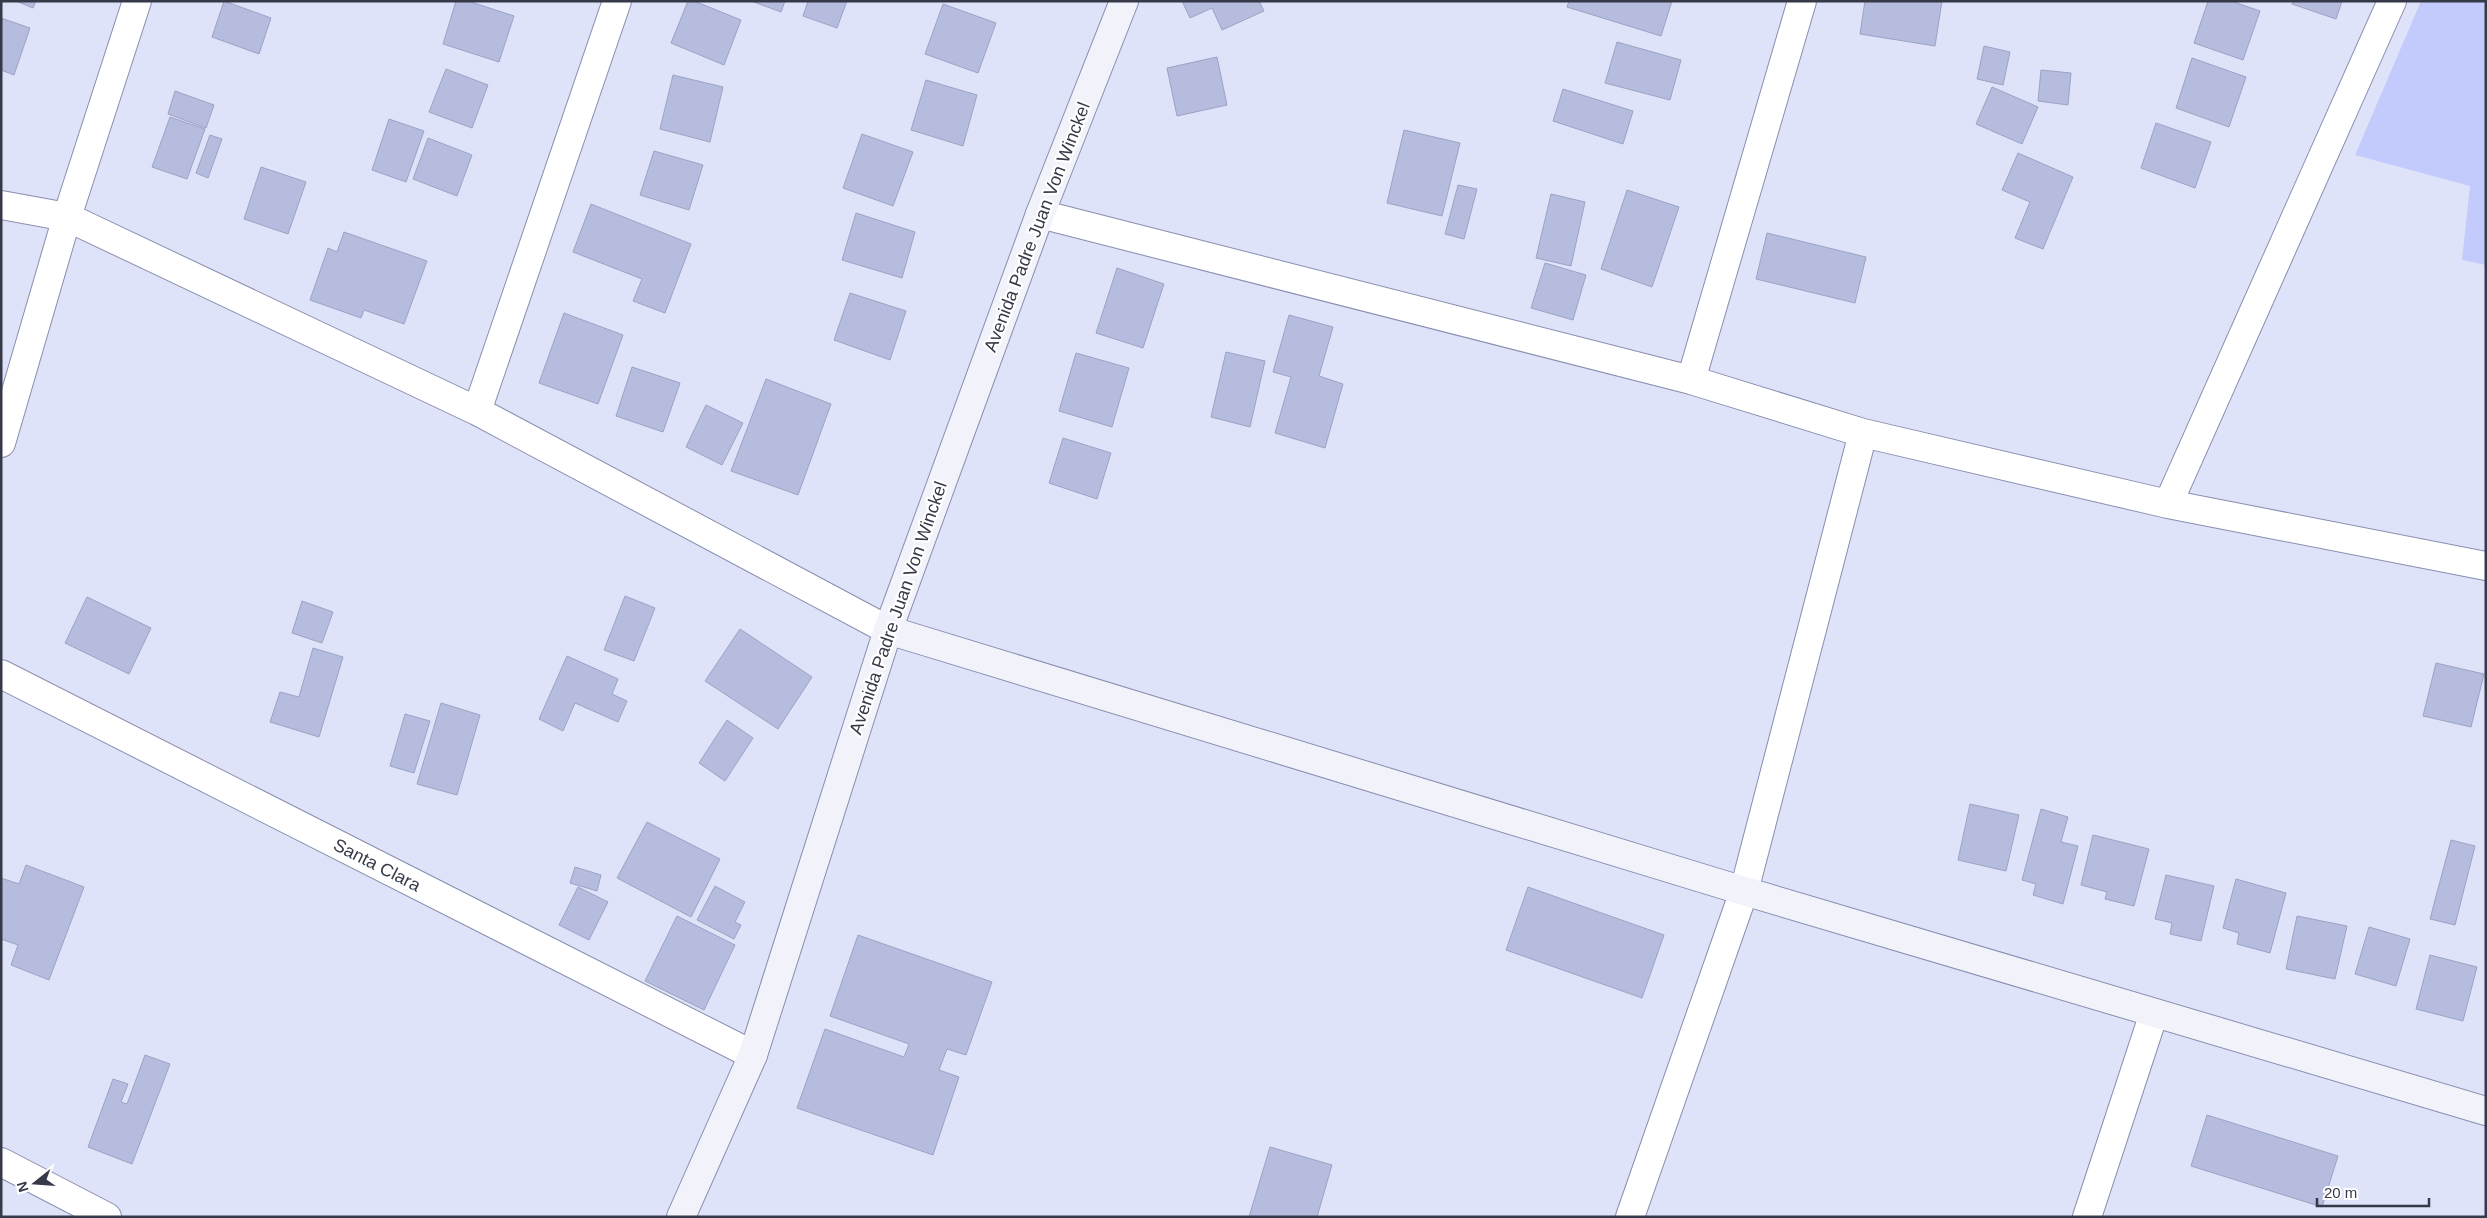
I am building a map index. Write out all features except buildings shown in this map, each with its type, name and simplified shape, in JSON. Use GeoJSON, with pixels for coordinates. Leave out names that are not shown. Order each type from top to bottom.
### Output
{"type":"FeatureCollection","features":[{"type":"Feature","properties":{"kind":"main road","name":"Avenida Padre Juan Von Winckel"},"geometry":{"type":"LineString","coordinates":[[681,1217],[753,1055],[888,630],[1040,214],[1124,1]]}},
{"type":"Feature","properties":{"kind":"main road"},"geometry":{"type":"LineString","coordinates":[[888,630],[1744,891],[2486,1111]]}},
{"type":"Feature","properties":{"kind":"street"},"geometry":{"type":"LineString","coordinates":[[1,443],[67,217],[138,1]]}},
{"type":"Feature","properties":{"kind":"street"},"geometry":{"type":"LineString","coordinates":[[477,411],[617,1]]}},
{"type":"Feature","properties":{"kind":"street"},"geometry":{"type":"LineString","coordinates":[[1691,380],[1802,1]]}},
{"type":"Feature","properties":{"kind":"street"},"geometry":{"type":"LineString","coordinates":[[2168,504],[2392,1]]}},
{"type":"Feature","properties":{"kind":"street"},"geometry":{"type":"LineString","coordinates":[[1,205],[67,217],[477,411],[888,630]]}},
{"type":"Feature","properties":{"kind":"street"},"geometry":{"type":"LineString","coordinates":[[1040,214],[1691,380],[1863,433],[2168,504],[2486,566]]}},
{"type":"Feature","properties":{"kind":"street"},"geometry":{"type":"LineString","coordinates":[[1630,1217],[1744,891],[1863,433]]}},
{"type":"Feature","properties":{"kind":"street","name":"Santa Clara"},"geometry":{"type":"LineString","coordinates":[[1,674],[753,1055]]}},
{"type":"Feature","properties":{"kind":"street"},"geometry":{"type":"LineString","coordinates":[[2087,1217],[2154,1012]]}},
{"type":"Feature","properties":{"kind":"street"},"geometry":{"type":"LineString","coordinates":[[1,1162],[106,1217]]}},
{"type":"Feature","properties":{"kind":"shaded area"},"geometry":{"type":"Polygon","coordinates":[[[2421,1],[2486,1],[2486,265],[2462,260],[2470,186],[2355,155],[2421,1]]]}}]}
